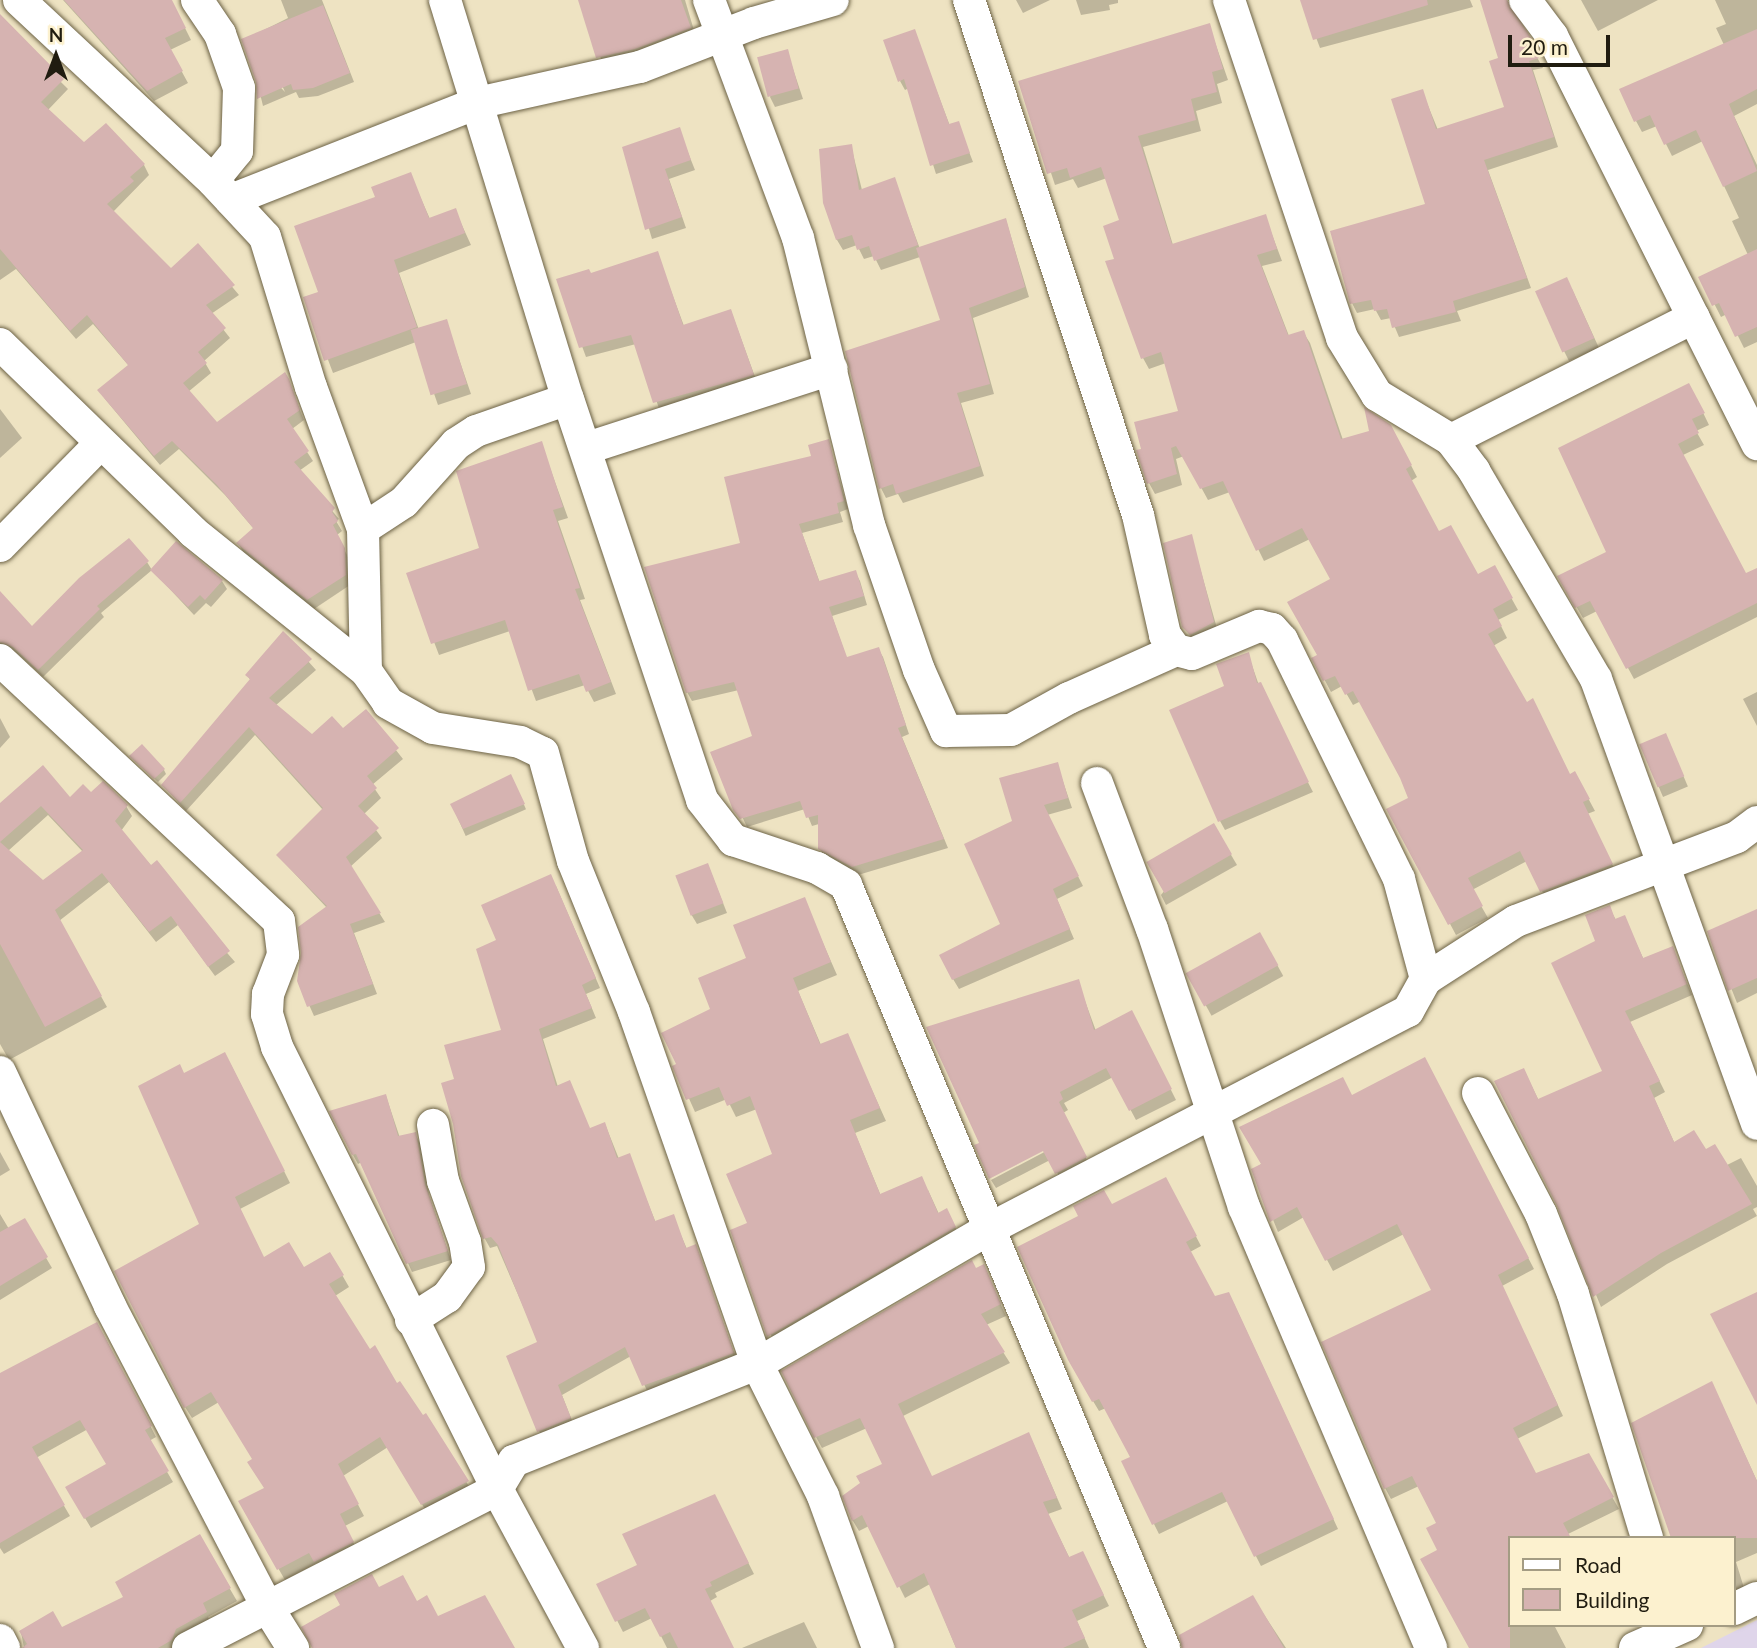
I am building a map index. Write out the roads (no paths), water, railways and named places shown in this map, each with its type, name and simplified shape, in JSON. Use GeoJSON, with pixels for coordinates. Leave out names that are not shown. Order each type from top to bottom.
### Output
{"type":"FeatureCollection","features":[{"type":"Feature","properties":{"kind":"street"},"geometry":{"type":"LineString","coordinates":[[19,0],[222,190],[265,236],[311,387],[363,529],[366,671]]}},
{"type":"Feature","properties":{"kind":"street"},"geometry":{"type":"LineString","coordinates":[[197,0],[220,34],[239,88],[237,151],[222,190]]}},
{"type":"Feature","properties":{"kind":"street"},"geometry":{"type":"LineString","coordinates":[[445,0],[568,399],[587,448],[702,800],[733,840],[817,867],[846,886],[991,1228],[1164,1648]]}},
{"type":"Feature","properties":{"kind":"street"},"geometry":{"type":"LineString","coordinates":[[709,0],[798,238],[869,525],[919,670],[946,731],[1011,730],[1069,698],[1176,650],[1192,654],[1259,626],[1282,640],[1399,879],[1426,979]]}},
{"type":"Feature","properties":{"kind":"street"},"geometry":{"type":"LineString","coordinates":[[222,190],[477,103],[640,67],[722,39],[754,23],[832,0]]}},
{"type":"Feature","properties":{"kind":"street"},"geometry":{"type":"LineString","coordinates":[[969,0],[1138,515],[1165,635],[1176,650]]}},
{"type":"Feature","properties":{"kind":"street"},"geometry":{"type":"LineString","coordinates":[[1229,0],[1342,338],[1377,395],[1451,440],[1474,471],[1596,679],[1757,1121]]}},
{"type":"Feature","properties":{"kind":"street"},"geometry":{"type":"LineString","coordinates":[[1525,0],[1552,36],[1757,444]]}},
{"type":"Feature","properties":{"kind":"street"},"geometry":{"type":"LineString","coordinates":[[1451,440],[1694,317]]}},
{"type":"Feature","properties":{"kind":"street"},"geometry":{"type":"LineString","coordinates":[[0,344],[193,532],[366,671],[387,702],[433,728],[520,742],[543,753],[573,861],[634,1012],[757,1364],[823,1496],[878,1648]]}},
{"type":"Feature","properties":{"kind":"street"},"geometry":{"type":"LineString","coordinates":[[587,448],[832,369]]}},
{"type":"Feature","properties":{"kind":"street"},"geometry":{"type":"LineString","coordinates":[[363,529],[404,502],[456,444],[477,431],[568,399]]}},
{"type":"Feature","properties":{"kind":"street"},"geometry":{"type":"LineString","coordinates":[[0,546],[101,443]]}},
{"type":"Feature","properties":{"kind":"street"},"geometry":{"type":"LineString","coordinates":[[0,660],[279,921],[283,955],[268,994],[267,1014],[277,1047],[497,1489],[583,1648]]}},
{"type":"Feature","properties":{"kind":"street"},"geometry":{"type":"LineString","coordinates":[[1097,782],[1152,929],[1211,1114],[1244,1207],[1432,1648]]}},
{"type":"Feature","properties":{"kind":"street"},"geometry":{"type":"LineString","coordinates":[[188,1648],[266,1605],[497,1489],[514,1461],[757,1364],[991,1228],[1408,1011],[1426,979],[1516,921],[1737,837],[1757,822]]}},
{"type":"Feature","properties":{"kind":"street"},"geometry":{"type":"LineString","coordinates":[[0,1072],[110,1306],[266,1605],[293,1648]]}},
{"type":"Feature","properties":{"kind":"street"},"geometry":{"type":"LineString","coordinates":[[1478,1093],[1541,1214],[1573,1294],[1646,1536]]}},
{"type":"Feature","properties":{"kind":"street"},"geometry":{"type":"LineString","coordinates":[[411,1320],[447,1297],[469,1267],[465,1242],[443,1181],[433,1125]]}},
{"type":"Feature","properties":{"kind":"street"},"geometry":{"type":"LineString","coordinates":[[1736,1608],[1757,1598]]}},
{"type":"Feature","properties":{"kind":"street"},"geometry":{"type":"LineString","coordinates":[[1635,1648],[1682,1627]]}},
{"type":"Feature","properties":{"kind":"street"},"geometry":{"type":"LineString","coordinates":[[0,1640],[4,1648]]}}]}
